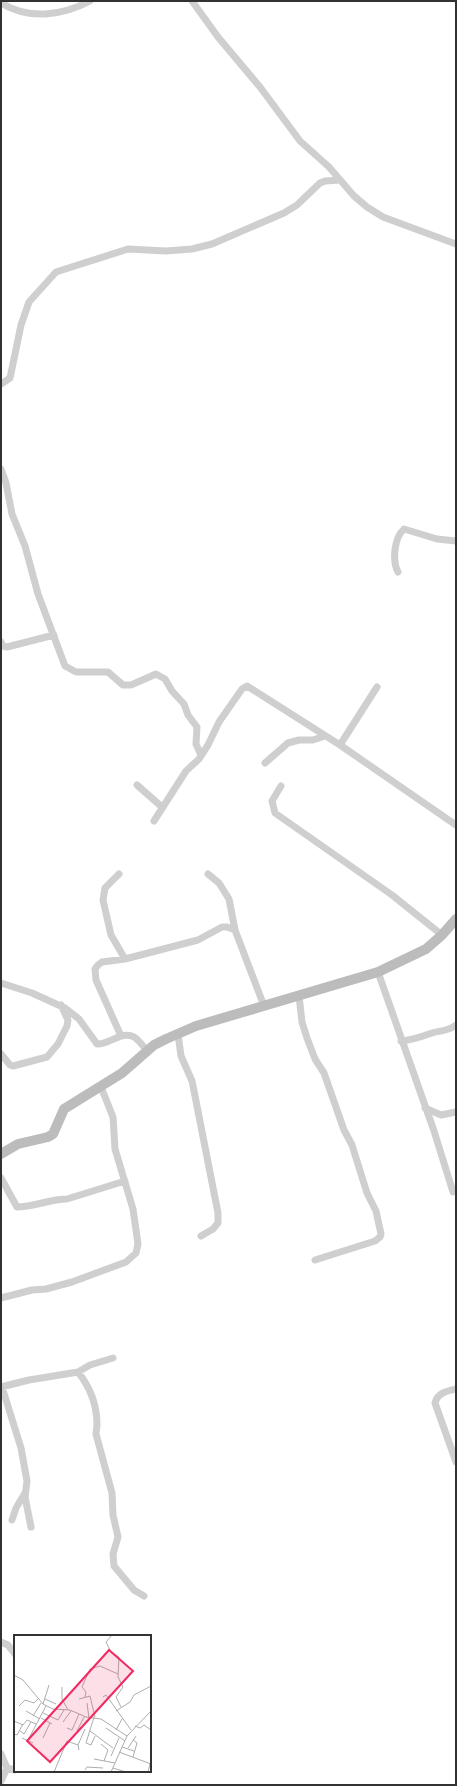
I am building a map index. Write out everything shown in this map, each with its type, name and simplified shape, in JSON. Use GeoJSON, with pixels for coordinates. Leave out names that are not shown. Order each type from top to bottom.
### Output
{"type":"FeatureCollection","features":[{"type":"Feature","properties":{"kind":"street"},"geometry":{"type":"LineString","coordinates":[[1,3],[20,12],[44,15],[61,13],[90,1]]}},
{"type":"Feature","properties":{"kind":"street"},"geometry":{"type":"LineString","coordinates":[[192,1],[218,37],[260,87],[300,141],[367,207],[383,217],[456,244]]}},
{"type":"Feature","properties":{"kind":"street"},"geometry":{"type":"LineString","coordinates":[[1,384],[10,378],[21,325],[29,302],[56,272],[128,249],[166,251],[192,249],[212,244],[284,213],[297,205],[320,183],[325,181],[340,180]]}},
{"type":"Feature","properties":{"kind":"street"},"geometry":{"type":"LineString","coordinates":[[1,469],[6,483],[12,514],[25,546],[38,594],[65,666],[72,671],[108,672],[119,684],[127,686],[156,674],[163,677],[184,704],[188,715],[197,727],[196,744],[201,755]]}},
{"type":"Feature","properties":{"kind":"street"},"geometry":{"type":"LineString","coordinates":[[398,572],[395,564],[396,540],[398,535],[404,529],[437,539],[456,541]]}},
{"type":"Feature","properties":{"kind":"street"},"geometry":{"type":"LineString","coordinates":[[1,642],[3,646],[7,648],[54,635]]}},
{"type":"Feature","properties":{"kind":"street"},"geometry":{"type":"LineString","coordinates":[[154,821],[186,771],[201,755],[211,740],[219,722],[242,689],[248,686],[340,745],[456,825]]}},
{"type":"Feature","properties":{"kind":"street"},"geometry":{"type":"LineString","coordinates":[[340,745],[377,688]]}},
{"type":"Feature","properties":{"kind":"street"},"geometry":{"type":"LineString","coordinates":[[265,763],[288,744],[299,740],[313,740],[325,736]]}},
{"type":"Feature","properties":{"kind":"street"},"geometry":{"type":"LineString","coordinates":[[137,785],[162,807]]}},
{"type":"Feature","properties":{"kind":"street"},"geometry":{"type":"LineString","coordinates":[[281,786],[272,801],[275,812],[283,820],[298,828],[374,882],[442,935]]}},
{"type":"Feature","properties":{"kind":"street"},"geometry":{"type":"LineString","coordinates":[[119,874],[105,888],[103,900],[111,935],[125,959]]}},
{"type":"Feature","properties":{"kind":"street"},"geometry":{"type":"LineString","coordinates":[[208,874],[219,884],[229,899],[235,930],[264,1006]]}},
{"type":"Feature","properties":{"kind":"street"},"geometry":{"type":"LineString","coordinates":[[1,1154],[18,1144],[48,1137],[56,1128],[64,1109],[122,1074],[154,1045],[196,1026],[378,972],[426,949],[442,935],[456,919]]}},
{"type":"Feature","properties":{"kind":"street"},"geometry":{"type":"LineString","coordinates":[[121,1036],[94,974],[98,965],[102,962],[125,959],[198,940],[222,927],[235,930]]}},
{"type":"Feature","properties":{"kind":"street"},"geometry":{"type":"LineString","coordinates":[[378,972],[452,1192]]}},
{"type":"Feature","properties":{"kind":"street"},"geometry":{"type":"LineString","coordinates":[[1,983],[32,993],[61,1005],[79,1019],[97,1044],[109,1043],[121,1036],[133,1036],[147,1051]]}},
{"type":"Feature","properties":{"kind":"street"},"geometry":{"type":"LineString","coordinates":[[299,996],[305,1034],[315,1058],[324,1072],[344,1130],[352,1145],[367,1193],[376,1211],[381,1234],[375,1241],[315,1260]]}},
{"type":"Feature","properties":{"kind":"street"},"geometry":{"type":"LineString","coordinates":[[1,1054],[10,1065],[13,1066],[47,1058],[63,1037],[67,1026],[68,1020],[61,1005]]}},
{"type":"Feature","properties":{"kind":"street"},"geometry":{"type":"LineString","coordinates":[[401,1041],[415,1040],[438,1032],[447,1031],[456,1026]]}},
{"type":"Feature","properties":{"kind":"street"},"geometry":{"type":"LineString","coordinates":[[178,1034],[181,1056],[192,1081],[218,1213],[218,1223],[213,1229],[201,1236]]}},
{"type":"Feature","properties":{"kind":"street"},"geometry":{"type":"LineString","coordinates":[[1,1298],[72,1282],[107,1270],[131,1259],[136,1253],[138,1244],[133,1209],[115,1149],[113,1117],[101,1087]]}},
{"type":"Feature","properties":{"kind":"street"},"geometry":{"type":"LineString","coordinates":[[425,1108],[441,1115],[456,1112]]}},
{"type":"Feature","properties":{"kind":"street"},"geometry":{"type":"LineString","coordinates":[[1,1178],[17,1207],[58,1199],[67,1199],[125,1181]]}},
{"type":"Feature","properties":{"kind":"street"},"geometry":{"type":"LineString","coordinates":[[30,1527],[25,1493],[27,1482],[20,1448],[2,1387],[52,1375],[78,1372],[90,1365],[113,1358]]}},
{"type":"Feature","properties":{"kind":"street"},"geometry":{"type":"LineString","coordinates":[[78,1372],[87,1383],[94,1402],[97,1426],[96,1434],[112,1493],[113,1515],[118,1537],[113,1554],[114,1566],[134,1590],[144,1596]]}},
{"type":"Feature","properties":{"kind":"street"},"geometry":{"type":"LineString","coordinates":[[456,1390],[441,1394],[436,1399],[435,1403],[456,1462]]}},
{"type":"Feature","properties":{"kind":"street"},"geometry":{"type":"LineString","coordinates":[[12,1520],[16,1508],[25,1493]]}},
{"type":"Feature","properties":{"kind":"street"},"geometry":{"type":"LineString","coordinates":[[1,1642],[8,1645],[14,1653]]}},
{"type":"Feature","properties":{"kind":"street"},"geometry":{"type":"LineString","coordinates":[[1,1754],[7,1768],[1,1781]]}},
{"type":"Feature","properties":{"kind":"street"},"geometry":{"type":"LineString","coordinates":[[7,1768],[14,1770]]}}]}
